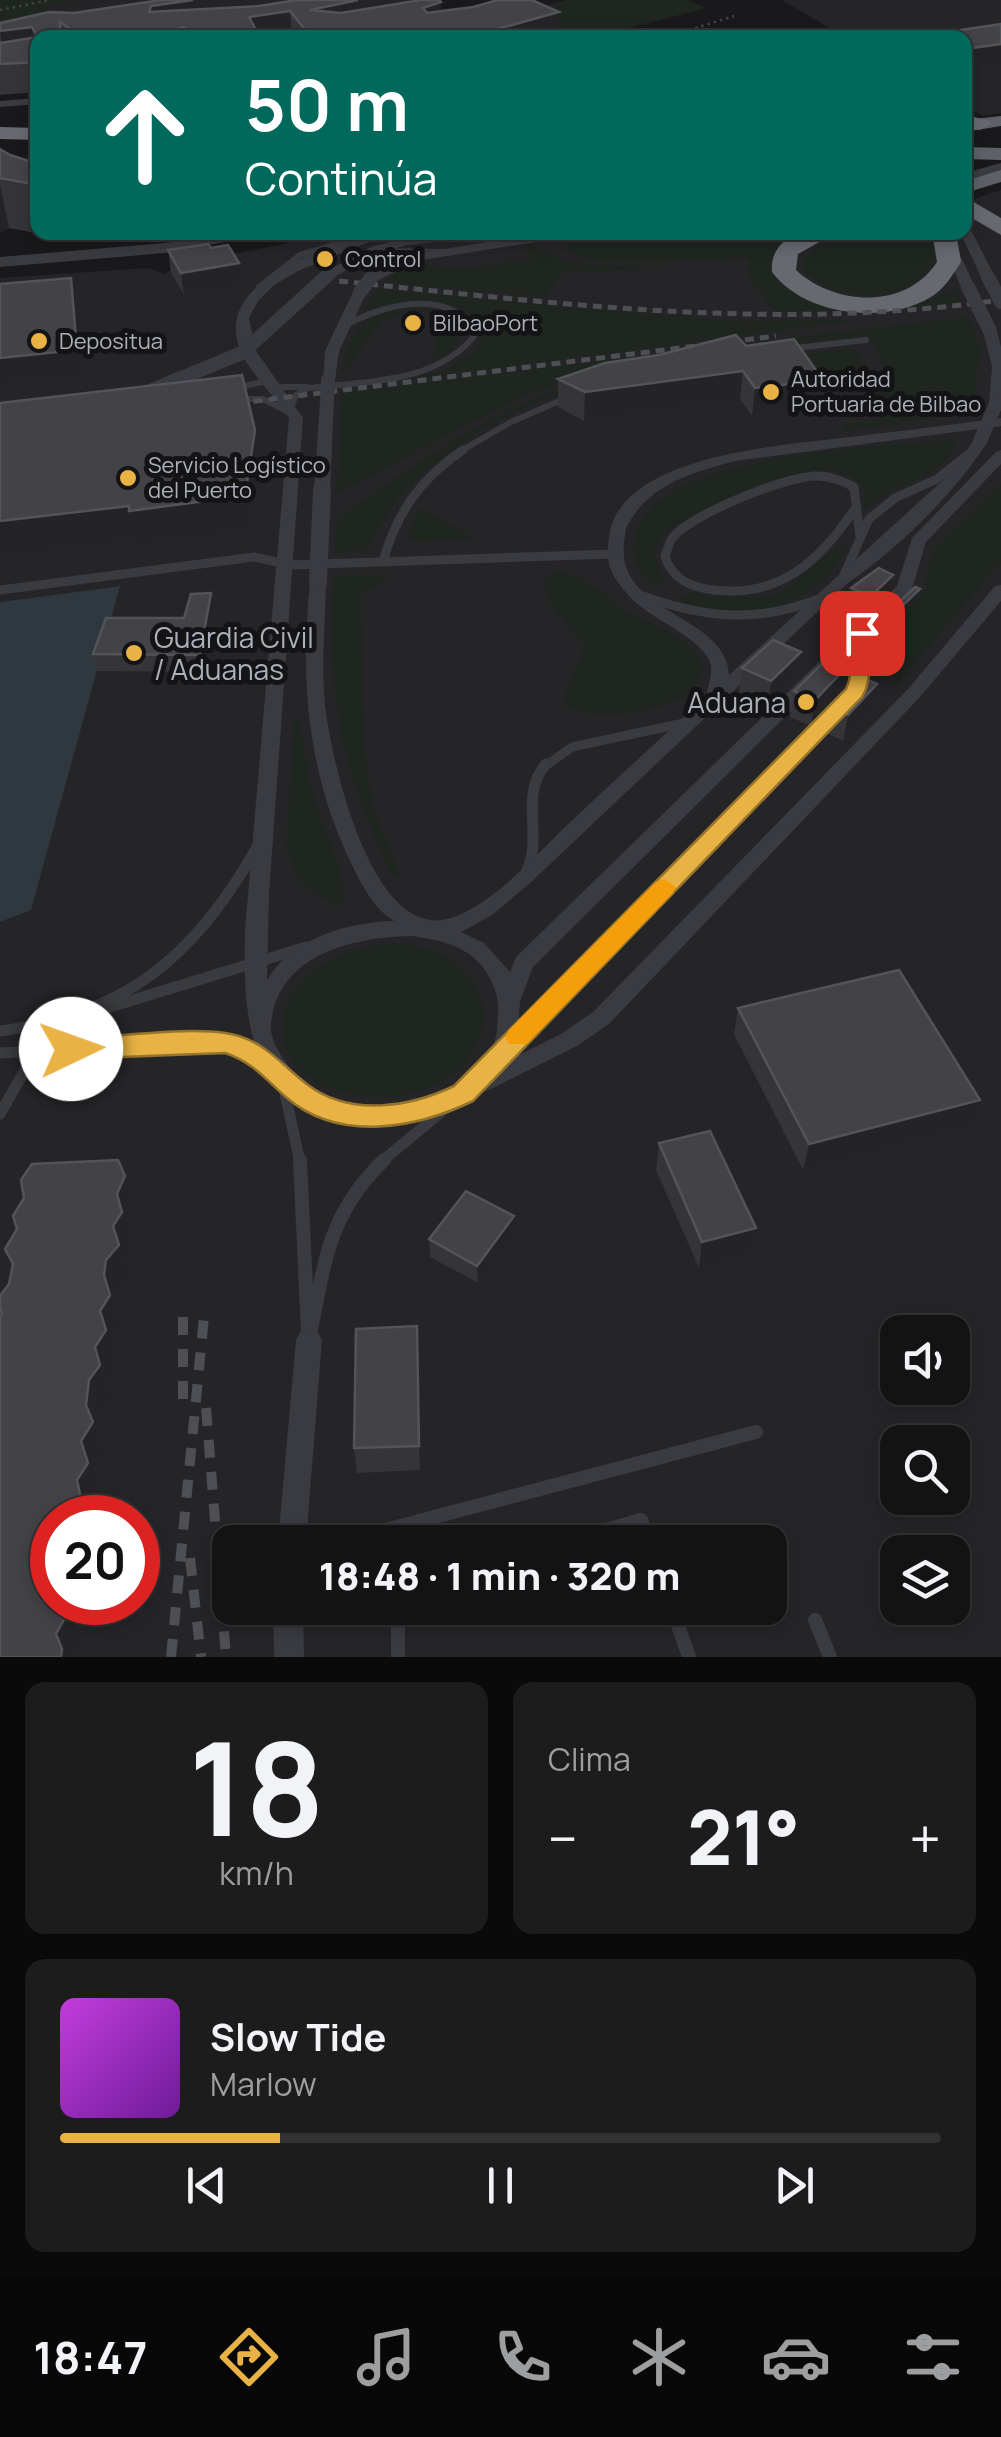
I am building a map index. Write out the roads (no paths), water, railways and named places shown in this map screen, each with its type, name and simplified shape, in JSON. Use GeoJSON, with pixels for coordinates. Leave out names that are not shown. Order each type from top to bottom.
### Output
{"type":"FeatureCollection","features":[{"type":"Feature","properties":{"kind":"highway"},"geometry":{"type":"LineString","coordinates":[[0,133],[30,134]]}},
{"type":"Feature","properties":{"kind":"highway"},"geometry":{"type":"LineString","coordinates":[[0,142],[30,143]]}},
{"type":"Feature","properties":{"kind":"highway"},"geometry":{"type":"LineString","coordinates":[[972,153],[1001,154]]}},
{"type":"Feature","properties":{"kind":"highway"},"geometry":{"type":"LineString","coordinates":[[972,185],[1001,176]]}},
{"type":"Feature","properties":{"kind":"highway"},"geometry":{"type":"LineString","coordinates":[[972,209],[1001,228]]}},
{"type":"Feature","properties":{"kind":"highway"},"geometry":{"type":"LineString","coordinates":[[807,240],[792,246],[783,258],[782,268],[802,288],[846,302],[899,301],[927,291],[947,269],[951,240]]}},
{"type":"Feature","properties":{"kind":"street"},"geometry":{"type":"LineString","coordinates":[[0,104],[30,102]]}},
{"type":"Feature","properties":{"kind":"street"},"geometry":{"type":"LineString","coordinates":[[972,175],[1001,168]]}},
{"type":"Feature","properties":{"kind":"street"},"geometry":{"type":"LineString","coordinates":[[0,262],[219,240]]}},
{"type":"Feature","properties":{"kind":"street"},"geometry":{"type":"LineString","coordinates":[[361,240],[308,258],[253,299],[242,332],[293,412],[257,962],[263,1041],[275,1068],[314,1101],[362,1116],[398,1116],[433,1108],[569,1040],[601,1018],[914,693],[1001,590]]}},
{"type":"Feature","properties":{"kind":"street"},"geometry":{"type":"LineString","coordinates":[[133,395],[218,366],[252,347],[324,272],[366,248],[394,240]]}},
{"type":"Feature","properties":{"kind":"street"},"geometry":{"type":"LineString","coordinates":[[324,272],[375,251],[424,240]]}},
{"type":"Feature","properties":{"kind":"street"},"geometry":{"type":"LineString","coordinates":[[464,1093],[487,1074],[503,1052],[512,1026],[510,1000],[489,962],[460,942],[426,930],[382,901],[359,863],[342,818],[316,705],[328,380],[332,351],[341,329],[372,277],[413,258],[535,240]]}},
{"type":"Feature","properties":{"kind":"street"},"geometry":{"type":"LineString","coordinates":[[262,1018],[269,994],[284,971],[331,939],[363,929],[426,930],[454,927],[468,920],[523,877],[960,473],[996,404],[999,366],[990,331],[968,287],[954,240]]}},
{"type":"Feature","properties":{"kind":"street"},"geometry":{"type":"LineString","coordinates":[[956,240],[988,277],[1001,302]]}},
{"type":"Feature","properties":{"kind":"street"},"geometry":{"type":"LineString","coordinates":[[715,697],[721,664],[710,644],[656,613],[622,577],[613,554],[617,524],[632,503],[666,478],[697,467],[757,454],[1001,422]]}},
{"type":"Feature","properties":{"kind":"street"},"geometry":{"type":"LineString","coordinates":[[510,1000],[524,964],[905,588],[918,541],[1001,454]]}},
{"type":"Feature","properties":{"kind":"street"},"geometry":{"type":"LineString","coordinates":[[293,1525],[309,1340]]}},
{"type":"Feature","properties":{"kind":"street"},"geometry":{"type":"LineString","coordinates":[[288,1625],[289,1657]]}},
{"type":"Feature","properties":{"kind":"lane"},"geometry":{"type":"LineString","coordinates":[[372,277],[410,250],[433,240]]}},
{"type":"Feature","properties":{"kind":"lane"},"geometry":{"type":"LineString","coordinates":[[375,251],[455,252]]}},
{"type":"Feature","properties":{"kind":"lane"},"geometry":{"type":"LineString","coordinates":[[242,388],[313,387],[429,368],[456,356],[475,335],[470,322],[458,314],[416,304],[374,310],[341,329]]}},
{"type":"Feature","properties":{"kind":"lane"},"geometry":{"type":"LineString","coordinates":[[774,350],[866,340]]}},
{"type":"Feature","properties":{"kind":"lane"},"geometry":{"type":"LineString","coordinates":[[264,372],[262,382],[228,394],[263,399],[293,412],[296,394],[313,387]]}},
{"type":"Feature","properties":{"kind":"lane"},"geometry":{"type":"LineString","coordinates":[[383,562],[392,522],[434,473],[505,424],[583,391]]}},
{"type":"Feature","properties":{"kind":"lane"},"geometry":{"type":"LineString","coordinates":[[133,395],[176,393]]}},
{"type":"Feature","properties":{"kind":"lane"},"geometry":{"type":"LineString","coordinates":[[842,579],[858,531],[870,519],[895,498],[937,478],[977,445]]}},
{"type":"Feature","properties":{"kind":"lane"},"geometry":{"type":"LineString","coordinates":[[828,475],[849,482],[858,496],[854,510],[838,536],[790,579],[758,592],[690,585],[671,572],[664,557],[677,532],[800,476],[828,475]]}},
{"type":"Feature","properties":{"kind":"lane"},"geometry":{"type":"LineString","coordinates":[[854,510],[858,531]]}},
{"type":"Feature","properties":{"kind":"lane"},"geometry":{"type":"LineString","coordinates":[[838,536],[858,531]]}},
{"type":"Feature","properties":{"kind":"lane"},"geometry":{"type":"LineString","coordinates":[[0,590],[254,557],[284,565],[613,554]]}},
{"type":"Feature","properties":{"kind":"lane"},"geometry":{"type":"LineString","coordinates":[[637,593],[695,614],[729,619],[776,616],[822,598]]}},
{"type":"Feature","properties":{"kind":"lane"},"geometry":{"type":"LineString","coordinates":[[503,1052],[854,692],[862,677],[858,645],[868,624]]}},
{"type":"Feature","properties":{"kind":"lane"},"geometry":{"type":"LineString","coordinates":[[523,877],[534,850],[534,786],[548,762],[581,744],[690,721]]}},
{"type":"Feature","properties":{"kind":"lane"},"geometry":{"type":"LineString","coordinates":[[70,1019],[112,1000],[190,938],[224,901],[264,833]]}},
{"type":"Feature","properties":{"kind":"lane"},"geometry":{"type":"LineString","coordinates":[[0,1032],[70,1019],[331,939]]}},
{"type":"Feature","properties":{"kind":"lane"},"geometry":{"type":"LineString","coordinates":[[0,1114],[51,1024]]}},
{"type":"Feature","properties":{"kind":"lane"},"geometry":{"type":"LineString","coordinates":[[0,1053],[225,1043],[258,1053],[275,1068],[299,1130],[300,1291],[309,1340]]}},
{"type":"Feature","properties":{"kind":"lane"},"geometry":{"type":"LineString","coordinates":[[309,1340],[330,1237],[340,1216],[375,1168],[464,1093]]}},
{"type":"Feature","properties":{"kind":"lane"},"geometry":{"type":"LineString","coordinates":[[404,1525],[756,1432]]}},
{"type":"Feature","properties":{"kind":"lane"},"geometry":{"type":"LineString","coordinates":[[815,1620],[830,1657]]}},
{"type":"Feature","properties":{"kind":"lane"},"geometry":{"type":"LineString","coordinates":[[398,1625],[398,1657]]}},
{"type":"Feature","properties":{"kind":"lane"},"geometry":{"type":"LineString","coordinates":[[678,1625],[689,1657]]}},
{"type":"Feature","properties":{"kind":"railway"},"geometry":{"type":"LineString","coordinates":[[339,281],[588,306],[752,314],[834,314],[1001,300]]}},
{"type":"Feature","properties":{"kind":"railway"},"geometry":{"type":"LineString","coordinates":[[224,405],[776,336]]}},
{"type":"Feature","properties":{"kind":"railway"},"geometry":{"type":"LineString","coordinates":[[183,1317],[183,1403]]}},
{"type":"Feature","properties":{"kind":"railway"},"geometry":{"type":"LineString","coordinates":[[171,1657],[204,1317]]}},
{"type":"Feature","properties":{"kind":"railway"},"geometry":{"type":"LineString","coordinates":[[206,1408],[226,1657]]}},
{"type":"Feature","properties":{"kind":"railway"},"geometry":{"type":"LineString","coordinates":[[190,1558],[201,1657]]}},
{"type":"Feature","properties":{"kind":"place","name":"Control"},"geometry":{"type":"Point","coordinates":[325,259]}},
{"type":"Feature","properties":{"kind":"place","name":"BilbaoPort"},"geometry":{"type":"Point","coordinates":[413,323]}},
{"type":"Feature","properties":{"kind":"place","name":"Depositua"},"geometry":{"type":"Point","coordinates":[39,341]}},
{"type":"Feature","properties":{"kind":"place","name":"Autoridad Portuaria de Bilbao"},"geometry":{"type":"Point","coordinates":[771,392]}},
{"type":"Feature","properties":{"kind":"place","name":"Servicio Logístico del Puerto"},"geometry":{"type":"Point","coordinates":[128,478]}},
{"type":"Feature","properties":{"kind":"place","name":"Guardia Civil / Aduanas"},"geometry":{"type":"Point","coordinates":[134,653]}},
{"type":"Feature","properties":{"kind":"place","name":"Aduana"},"geometry":{"type":"Point","coordinates":[806,702]}}]}
